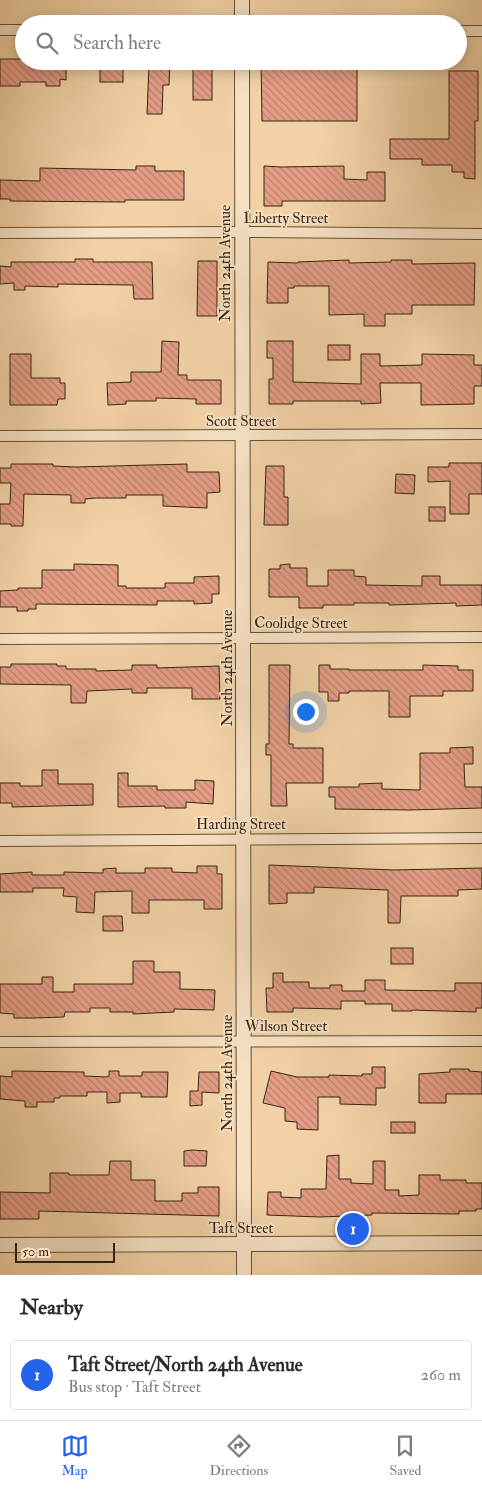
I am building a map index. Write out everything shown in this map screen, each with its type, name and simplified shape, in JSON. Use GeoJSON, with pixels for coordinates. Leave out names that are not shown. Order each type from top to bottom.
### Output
{"type":"FeatureCollection","features":[{"type":"Feature","properties":{"kind":"street"},"geometry":{"type":"LineString","coordinates":[[242,0],[244,15]]}},
{"type":"Feature","properties":{"kind":"street"},"geometry":{"type":"LineString","coordinates":[[0,30],[15,30]]}},
{"type":"Feature","properties":{"kind":"street"},"geometry":{"type":"LineString","coordinates":[[467,31],[482,31]]}},
{"type":"Feature","properties":{"kind":"street","name":"North 24th Avenue"},"geometry":{"type":"LineString","coordinates":[[242,70],[244,1275]]}},
{"type":"Feature","properties":{"kind":"street","name":"Liberty Street"},"geometry":{"type":"LineString","coordinates":[[0,234],[241,232],[482,234]]}},
{"type":"Feature","properties":{"kind":"street","name":"Scott Street"},"geometry":{"type":"LineString","coordinates":[[0,436],[482,434]]}},
{"type":"Feature","properties":{"kind":"street","name":"Coolidge Street"},"geometry":{"type":"LineString","coordinates":[[0,639],[482,637]]}},
{"type":"Feature","properties":{"kind":"street","name":"Harding Street"},"geometry":{"type":"LineString","coordinates":[[0,841],[482,838]]}},
{"type":"Feature","properties":{"kind":"street","name":"Wilson Street"},"geometry":{"type":"LineString","coordinates":[[0,1042],[482,1041]]}},
{"type":"Feature","properties":{"kind":"street","name":"Taft Street"},"geometry":{"type":"LineString","coordinates":[[0,1245],[482,1243]]}},
{"type":"Feature","properties":{"kind":"building"},"geometry":{"type":"Polygon","coordinates":[[[0,59],[15,59],[15,70],[66,70],[66,80],[60,79],[60,86],[46,86],[46,82],[20,82],[20,86],[0,86],[0,59]]]}},
{"type":"Feature","properties":{"kind":"building"},"geometry":{"type":"Polygon","coordinates":[[[100,70],[123,70],[123,82],[100,82],[100,70]]]}},
{"type":"Feature","properties":{"kind":"building"},"geometry":{"type":"Polygon","coordinates":[[[149,70],[170,70],[169,85],[163,85],[162,114],[147,114],[149,70]]]}},
{"type":"Feature","properties":{"kind":"building"},"geometry":{"type":"Polygon","coordinates":[[[193,70],[212,70],[212,100],[193,100],[193,70]]]}},
{"type":"Feature","properties":{"kind":"building"},"geometry":{"type":"Polygon","coordinates":[[[261,70],[357,70],[357,121],[262,121],[261,70]]]}},
{"type":"Feature","properties":{"kind":"building"},"geometry":{"type":"Polygon","coordinates":[[[449,71],[478,71],[478,121],[475,121],[475,179],[464,178],[464,172],[452,172],[452,165],[422,165],[422,159],[390,159],[390,139],[449,139],[449,71]]]}},
{"type":"Feature","properties":{"kind":"building"},"geometry":{"type":"Polygon","coordinates":[[[136,166],[155,166],[155,171],[184,171],[184,200],[125,200],[125,202],[10,201],[10,199],[0,199],[0,180],[40,181],[40,168],[136,170],[136,166]]]}},
{"type":"Feature","properties":{"kind":"building"},"geometry":{"type":"Polygon","coordinates":[[[264,166],[344,166],[344,179],[367,180],[367,172],[385,172],[385,201],[282,201],[282,206],[264,206],[264,166]]]}},
{"type":"Feature","properties":{"kind":"building"},"geometry":{"type":"Polygon","coordinates":[[[75,259],[93,259],[93,262],[152,262],[153,299],[134,299],[133,285],[58,284],[58,287],[25,286],[25,290],[14,290],[14,283],[0,284],[0,266],[11,267],[11,262],[75,262],[75,259]]]}},
{"type":"Feature","properties":{"kind":"building"},"geometry":{"type":"Polygon","coordinates":[[[349,260],[349,263],[412,260],[412,264],[475,263],[474,305],[412,305],[412,314],[385,314],[385,326],[364,326],[364,314],[329,315],[329,286],[294,286],[294,288],[288,288],[288,303],[267,303],[268,262],[298,263],[349,260]]]}},
{"type":"Feature","properties":{"kind":"building"},"geometry":{"type":"Polygon","coordinates":[[[198,261],[217,261],[217,316],[197,316],[198,261]]]}},
{"type":"Feature","properties":{"kind":"building"},"geometry":{"type":"Polygon","coordinates":[[[162,341],[179,342],[178,375],[187,375],[187,380],[221,380],[221,404],[196,404],[196,399],[156,398],[156,401],[126,401],[126,404],[108,405],[107,383],[131,382],[131,372],[161,372],[162,341]]]}},
{"type":"Feature","properties":{"kind":"building"},"geometry":{"type":"Polygon","coordinates":[[[267,341],[293,341],[293,382],[361,384],[361,354],[380,354],[380,366],[422,365],[422,354],[474,355],[474,365],[482,365],[482,386],[474,386],[474,404],[421,405],[421,383],[380,383],[381,403],[361,404],[361,401],[293,401],[293,404],[269,404],[269,379],[273,379],[273,358],[267,358],[267,341]]]}},
{"type":"Feature","properties":{"kind":"building"},"geometry":{"type":"Polygon","coordinates":[[[328,345],[350,345],[350,360],[328,360],[328,345]]]}},
{"type":"Feature","properties":{"kind":"building"},"geometry":{"type":"Polygon","coordinates":[[[10,354],[31,354],[31,378],[60,378],[60,383],[65,383],[65,399],[58,399],[57,405],[10,405],[10,354]]]}},
{"type":"Feature","properties":{"kind":"building"},"geometry":{"type":"Polygon","coordinates":[[[449,463],[482,463],[482,494],[469,494],[469,514],[450,514],[450,481],[428,482],[428,467],[449,467],[449,463]]]}},
{"type":"Feature","properties":{"kind":"building"},"geometry":{"type":"Polygon","coordinates":[[[11,464],[53,464],[53,466],[76,467],[187,464],[187,472],[219,472],[220,492],[207,493],[207,508],[163,506],[163,495],[126,495],[126,498],[85,499],[85,503],[71,503],[71,495],[24,494],[23,526],[11,526],[11,524],[0,524],[0,504],[10,504],[11,483],[0,483],[0,468],[11,468],[11,464]]]}},
{"type":"Feature","properties":{"kind":"building"},"geometry":{"type":"Polygon","coordinates":[[[266,466],[284,466],[284,497],[288,497],[288,525],[264,525],[266,466]]]}},
{"type":"Feature","properties":{"kind":"building"},"geometry":{"type":"Polygon","coordinates":[[[396,474],[415,475],[414,494],[395,493],[396,474]]]}},
{"type":"Feature","properties":{"kind":"building"},"geometry":{"type":"Polygon","coordinates":[[[429,507],[445,507],[445,521],[429,521],[429,507]]]}},
{"type":"Feature","properties":{"kind":"building"},"geometry":{"type":"Polygon","coordinates":[[[74,564],[118,565],[118,586],[126,586],[126,588],[165,588],[165,583],[194,583],[194,577],[219,576],[219,594],[212,594],[212,603],[194,604],[194,601],[157,601],[157,605],[36,604],[36,609],[28,609],[28,611],[17,611],[17,607],[0,607],[0,591],[18,590],[18,588],[42,588],[42,570],[74,570],[74,564]]]}},
{"type":"Feature","properties":{"kind":"building"},"geometry":{"type":"Polygon","coordinates":[[[290,564],[290,568],[307,568],[307,586],[328,586],[328,570],[354,570],[354,576],[366,577],[366,585],[422,586],[422,576],[440,576],[440,585],[482,585],[482,605],[456,606],[456,603],[389,605],[389,603],[354,603],[354,605],[323,605],[323,608],[299,608],[299,597],[269,597],[269,569],[280,569],[280,565],[290,564]]]}},
{"type":"Feature","properties":{"kind":"building"},"geometry":{"type":"Polygon","coordinates":[[[11,664],[57,664],[57,666],[66,666],[66,669],[96,669],[96,671],[132,670],[132,665],[157,665],[157,668],[219,666],[220,699],[192,699],[192,688],[147,688],[147,693],[132,693],[132,689],[87,691],[86,703],[71,703],[71,685],[0,684],[0,667],[11,667],[11,664]]]}},
{"type":"Feature","properties":{"kind":"building"},"geometry":{"type":"Polygon","coordinates":[[[269,665],[290,665],[289,744],[293,744],[293,748],[323,748],[323,783],[286,783],[287,806],[271,806],[271,755],[266,755],[266,744],[269,744],[269,665]]]}},
{"type":"Feature","properties":{"kind":"building"},"geometry":{"type":"Polygon","coordinates":[[[319,665],[330,665],[330,669],[349,670],[423,670],[423,665],[458,666],[458,670],[473,670],[473,691],[443,691],[443,696],[410,696],[410,717],[389,717],[389,691],[349,691],[349,693],[339,693],[339,701],[328,701],[328,692],[319,692],[319,665]]]}},
{"type":"Feature","properties":{"kind":"building"},"geometry":{"type":"Polygon","coordinates":[[[473,747],[473,764],[464,764],[465,787],[482,787],[482,808],[410,810],[335,809],[335,797],[329,797],[329,787],[359,787],[359,784],[382,783],[382,789],[420,790],[420,753],[450,753],[450,748],[473,747]]]}},
{"type":"Feature","properties":{"kind":"building"},"geometry":{"type":"Polygon","coordinates":[[[42,770],[58,770],[58,784],[93,784],[93,805],[12,807],[12,803],[0,803],[0,783],[20,783],[20,786],[42,786],[42,770]]]}},
{"type":"Feature","properties":{"kind":"building"},"geometry":{"type":"Polygon","coordinates":[[[118,773],[128,773],[128,786],[157,786],[157,790],[195,790],[195,780],[214,781],[213,804],[186,802],[186,808],[165,808],[165,806],[118,807],[118,773]]]}},
{"type":"Feature","properties":{"kind":"building"},"geometry":{"type":"Polygon","coordinates":[[[269,865],[394,870],[482,868],[482,889],[458,890],[458,896],[401,896],[400,923],[388,923],[388,890],[314,887],[314,893],[287,893],[287,903],[269,904],[269,865]]]}},
{"type":"Feature","properties":{"kind":"building"},"geometry":{"type":"Polygon","coordinates":[[[197,866],[217,866],[217,874],[222,874],[222,909],[204,909],[204,900],[149,900],[149,913],[132,913],[132,891],[95,892],[94,913],[76,912],[77,897],[63,896],[64,888],[33,888],[33,892],[0,892],[0,874],[32,872],[32,875],[64,875],[64,872],[103,873],[103,869],[116,868],[116,873],[145,873],[145,868],[172,868],[172,872],[197,873],[197,866]]]}},
{"type":"Feature","properties":{"kind":"building"},"geometry":{"type":"Polygon","coordinates":[[[103,916],[122,916],[123,931],[103,931],[103,916]]]}},
{"type":"Feature","properties":{"kind":"building"},"geometry":{"type":"Polygon","coordinates":[[[391,948],[413,948],[413,964],[391,964],[391,948]]]}},
{"type":"Feature","properties":{"kind":"building"},"geometry":{"type":"Polygon","coordinates":[[[133,961],[154,961],[154,972],[180,972],[180,989],[215,990],[214,1010],[174,1009],[174,1012],[133,1014],[133,1012],[110,1012],[110,1008],[90,1008],[90,1012],[65,1012],[64,1017],[34,1018],[14,1018],[14,1014],[0,1013],[0,984],[42,984],[42,977],[53,977],[53,992],[74,992],[74,984],[133,984],[133,961]]]}},
{"type":"Feature","properties":{"kind":"building"},"geometry":{"type":"Polygon","coordinates":[[[273,973],[283,973],[283,982],[309,982],[309,988],[330,988],[330,985],[342,985],[342,991],[365,991],[365,980],[385,980],[385,990],[455,991],[455,983],[482,983],[482,1008],[476,1008],[476,1012],[392,1011],[392,1004],[365,1004],[365,1001],[341,1001],[341,1009],[293,1008],[293,1012],[267,1012],[266,988],[273,988],[273,973]]]}},
{"type":"Feature","properties":{"kind":"building"},"geometry":{"type":"Polygon","coordinates":[[[372,1067],[385,1067],[385,1088],[376,1088],[376,1105],[340,1104],[340,1097],[318,1097],[318,1130],[297,1129],[297,1122],[285,1121],[285,1108],[263,1103],[271,1071],[297,1077],[329,1077],[329,1075],[362,1076],[362,1074],[372,1074],[372,1067]]]}},
{"type":"Feature","properties":{"kind":"building"},"geometry":{"type":"Polygon","coordinates":[[[450,1069],[469,1069],[469,1071],[482,1072],[482,1094],[446,1094],[446,1103],[419,1103],[419,1074],[450,1072],[450,1069]]]}},
{"type":"Feature","properties":{"kind":"building"},"geometry":{"type":"Polygon","coordinates":[[[12,1071],[84,1072],[84,1076],[107,1077],[109,1076],[109,1071],[119,1071],[119,1076],[142,1076],[142,1072],[168,1072],[167,1097],[141,1097],[141,1093],[120,1093],[120,1102],[107,1103],[107,1092],[87,1092],[87,1096],[60,1096],[60,1098],[54,1098],[54,1102],[37,1102],[37,1107],[25,1107],[25,1101],[0,1099],[0,1076],[12,1077],[12,1071]]]}},
{"type":"Feature","properties":{"kind":"building"},"geometry":{"type":"Polygon","coordinates":[[[199,1072],[219,1072],[219,1093],[202,1092],[202,1105],[190,1106],[190,1091],[198,1091],[199,1072]]]}},
{"type":"Feature","properties":{"kind":"building"},"geometry":{"type":"Polygon","coordinates":[[[391,1122],[415,1122],[415,1133],[391,1133],[391,1122]]]}},
{"type":"Feature","properties":{"kind":"building"},"geometry":{"type":"Polygon","coordinates":[[[184,1151],[207,1151],[206,1166],[184,1166],[184,1151]]]}},
{"type":"Feature","properties":{"kind":"building"},"geometry":{"type":"Polygon","coordinates":[[[339,1155],[339,1179],[351,1179],[351,1183],[373,1184],[373,1161],[385,1161],[385,1190],[399,1190],[399,1196],[419,1195],[419,1175],[440,1175],[440,1180],[466,1180],[466,1183],[482,1183],[482,1209],[459,1211],[459,1214],[372,1213],[372,1215],[320,1217],[267,1215],[268,1192],[281,1192],[281,1197],[301,1198],[301,1189],[326,1189],[327,1156],[339,1155]]]}},
{"type":"Feature","properties":{"kind":"building"},"geometry":{"type":"Polygon","coordinates":[[[110,1161],[131,1161],[131,1180],[155,1180],[155,1201],[182,1201],[182,1193],[198,1193],[198,1187],[219,1187],[219,1216],[39,1211],[39,1219],[0,1219],[0,1192],[50,1193],[50,1173],[109,1175],[110,1161]]]}},
{"type":"Feature","properties":{"kind":"place","name":"Taft Street/North 24th Avenue"},"geometry":{"type":"Point","coordinates":[353,1229]}}]}
